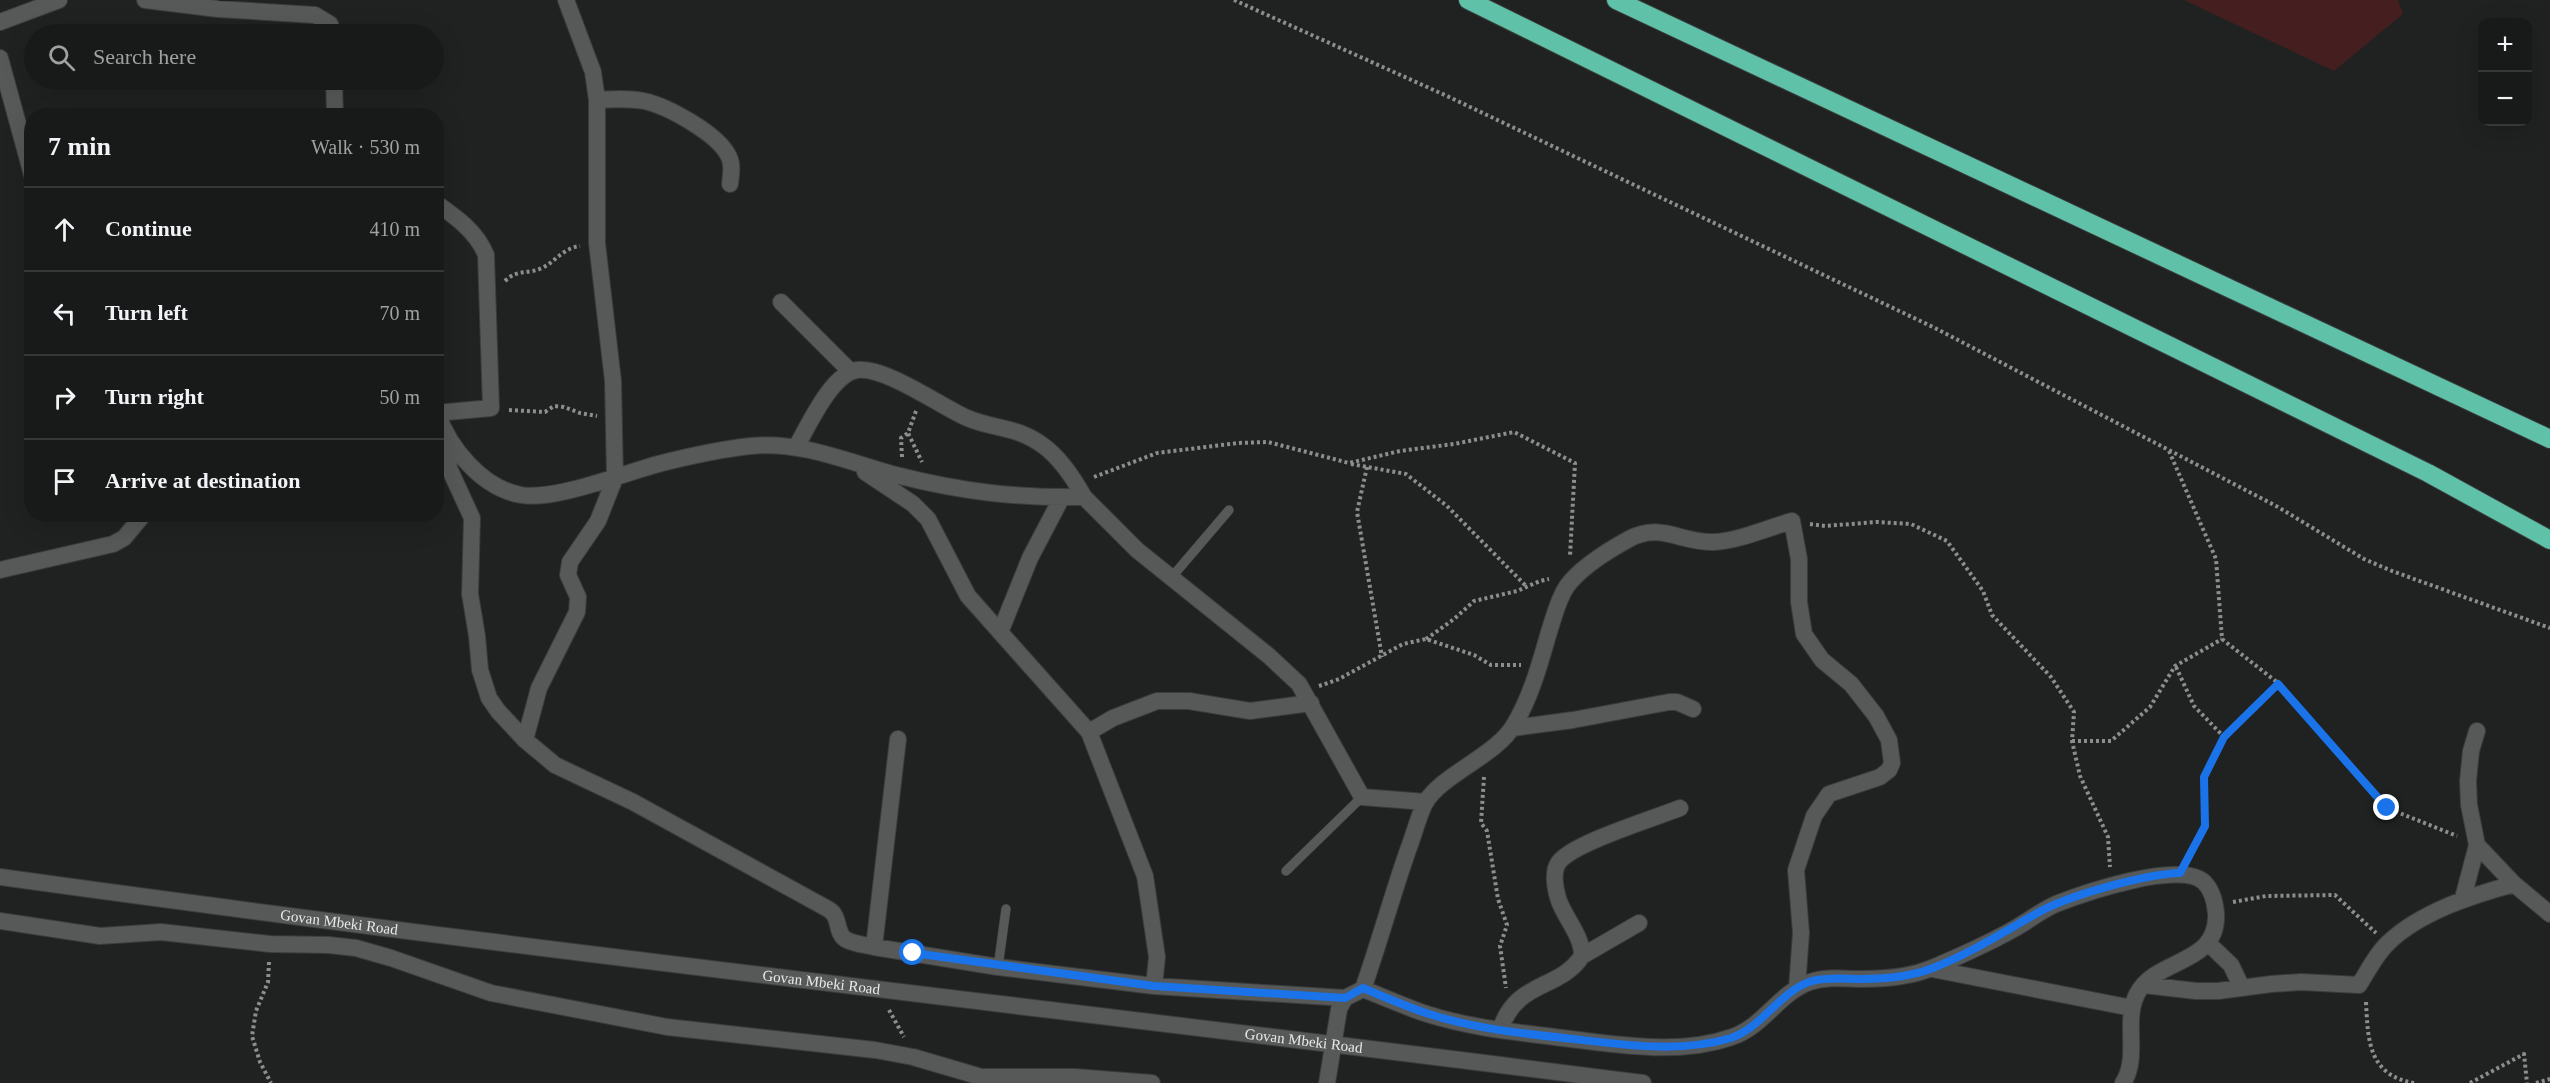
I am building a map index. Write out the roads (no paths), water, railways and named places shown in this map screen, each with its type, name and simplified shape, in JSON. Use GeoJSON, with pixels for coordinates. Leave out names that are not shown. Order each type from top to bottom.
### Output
{"type":"FeatureCollection","features":[{"type":"Feature","properties":{"kind":"highway"},"geometry":{"type":"LineString","coordinates":[[1468,0],[2428,473],[2550,540]]}},
{"type":"Feature","properties":{"kind":"highway"},"geometry":{"type":"LineString","coordinates":[[1616,0],[2550,439]]}},
{"type":"Feature","properties":{"kind":"highway"},"geometry":{"type":"LineString","coordinates":[[2428,473],[2550,526]]}},
{"type":"Feature","properties":{"kind":"street"},"geometry":{"type":"LineString","coordinates":[[0,22],[59,0]]}},
{"type":"Feature","properties":{"kind":"street"},"geometry":{"type":"LineString","coordinates":[[145,0],[218,9],[315,15],[330,24]]}},
{"type":"Feature","properties":{"kind":"street"},"geometry":{"type":"LineString","coordinates":[[525,740],[539,688],[577,612],[578,597],[568,575],[570,562],[598,521],[615,478],[613,381],[597,243],[597,100],[593,72],[566,0]]}},
{"type":"Feature","properties":{"kind":"street"},"geometry":{"type":"LineString","coordinates":[[0,58],[24,146]]}},
{"type":"Feature","properties":{"kind":"street"},"geometry":{"type":"LineString","coordinates":[[334,90],[335,108]]}},
{"type":"Feature","properties":{"kind":"street"},"geometry":{"type":"LineString","coordinates":[[597,100],[635,99],[646,102],[663,108],[700,129],[727,153],[731,167],[730,184]]}},
{"type":"Feature","properties":{"kind":"street"},"geometry":{"type":"LineString","coordinates":[[444,209],[481,243],[487,264],[491,408],[444,411]]}},
{"type":"Feature","properties":{"kind":"street"},"geometry":{"type":"LineString","coordinates":[[781,302],[851,372]]}},
{"type":"Feature","properties":{"kind":"street"},"geometry":{"type":"LineString","coordinates":[[796,447],[839,380],[851,372],[865,370],[900,382],[964,417],[1012,429],[1044,446],[1057,458],[1081,491],[1137,550],[1269,656],[1308,697],[1362,797],[1426,802]]}},
{"type":"Feature","properties":{"kind":"street"},"geometry":{"type":"LineString","coordinates":[[444,430],[447,438],[449,468],[472,518],[470,594],[480,669],[489,698],[525,740],[565,771],[633,802],[833,912],[844,938],[874,947],[999,967],[1154,986],[1345,998]]}},
{"type":"Feature","properties":{"kind":"street"},"geometry":{"type":"LineString","coordinates":[[447,438],[480,473],[506,490],[522,495],[570,489],[661,463],[751,446],[796,447],[836,456],[851,463],[913,504],[935,528],[963,588],[976,605],[1089,732],[1145,876],[1157,957],[1154,986]]}},
{"type":"Feature","properties":{"kind":"street"},"geometry":{"type":"LineString","coordinates":[[851,463],[979,493],[1062,497],[1081,491]]}},
{"type":"Feature","properties":{"kind":"street"},"geometry":{"type":"LineString","coordinates":[[1000,630],[1030,558],[1062,497]]}},
{"type":"Feature","properties":{"kind":"street"},"geometry":{"type":"LineString","coordinates":[[1327,1083],[1339,1009],[1345,998],[1363,988],[1395,886],[1426,802],[1497,744],[1513,728],[1539,664],[1568,580],[1630,539],[1647,532],[1661,531],[1712,542],[1724,541],[1792,521],[1799,559],[1799,602],[1804,634],[1822,660],[1851,684],[1876,716],[1889,740],[1892,763],[1889,770],[1880,777],[1829,795],[1814,816],[1796,870],[1801,933],[1797,988]]}},
{"type":"Feature","properties":{"kind":"street"},"geometry":{"type":"LineString","coordinates":[[0,570],[113,544],[124,538],[134,522]]}},
{"type":"Feature","properties":{"kind":"street"},"geometry":{"type":"LineString","coordinates":[[1089,732],[1113,717],[1157,701],[1189,701],[1251,711],[1308,697]]}},
{"type":"Feature","properties":{"kind":"street"},"geometry":{"type":"LineString","coordinates":[[1513,728],[1574,720],[1669,702],[1677,702],[1693,709]]}},
{"type":"Feature","properties":{"kind":"street"},"geometry":{"type":"LineString","coordinates":[[2463,898],[2477,845],[2469,805],[2468,780],[2471,751],[2477,731]]}},
{"type":"Feature","properties":{"kind":"street"},"geometry":{"type":"LineString","coordinates":[[874,947],[898,739]]}},
{"type":"Feature","properties":{"kind":"street"},"geometry":{"type":"LineString","coordinates":[[1581,956],[1577,934],[1558,896],[1555,873],[1558,862],[1582,846],[1680,808]]}},
{"type":"Feature","properties":{"kind":"street"},"geometry":{"type":"LineString","coordinates":[[2477,845],[2514,884],[2550,914]]}},
{"type":"Feature","properties":{"kind":"street"},"geometry":{"type":"LineString","coordinates":[[1363,988],[1426,1013],[1502,1023],[1635,1046],[1680,1046],[1706,1043],[1749,1030],[1797,988],[1821,979],[1889,978],[1932,969],[2012,930],[2058,903],[2142,878],[2180,873],[2193,875],[2204,882],[2212,894],[2216,921],[2208,944],[2197,954],[2161,972],[2144,985],[2137,994],[2132,1008],[2130,1063],[2123,1083]]}},
{"type":"Feature","properties":{"kind":"street","name":"Govan Mbeki Road"},"geometry":{"type":"LineString","coordinates":[[0,877],[454,938],[873,987],[1643,1083]]}},
{"type":"Feature","properties":{"kind":"street"},"geometry":{"type":"LineString","coordinates":[[2144,985],[2196,991],[2301,982],[2359,985],[2387,944],[2399,934],[2463,898],[2514,884]]}},
{"type":"Feature","properties":{"kind":"street"},"geometry":{"type":"LineString","coordinates":[[0,921],[92,935],[161,932],[270,944],[356,948],[491,993],[667,1027],[913,1057],[980,1080],[1075,1077],[1152,1083]]}},
{"type":"Feature","properties":{"kind":"street"},"geometry":{"type":"LineString","coordinates":[[1502,1023],[1518,1000],[1567,971],[1581,956],[1639,923]]}},
{"type":"Feature","properties":{"kind":"street"},"geometry":{"type":"LineString","coordinates":[[2208,944],[2231,964],[2242,988]]}},
{"type":"Feature","properties":{"kind":"street"},"geometry":{"type":"LineString","coordinates":[[1932,969],[2132,1008]]}},
{"type":"Feature","properties":{"kind":"lane"},"geometry":{"type":"LineString","coordinates":[[1171,578],[1229,510]]}},
{"type":"Feature","properties":{"kind":"lane"},"geometry":{"type":"LineString","coordinates":[[1286,871],[1362,797]]}},
{"type":"Feature","properties":{"kind":"lane"},"geometry":{"type":"LineString","coordinates":[[999,967],[1006,909]]}}]}
